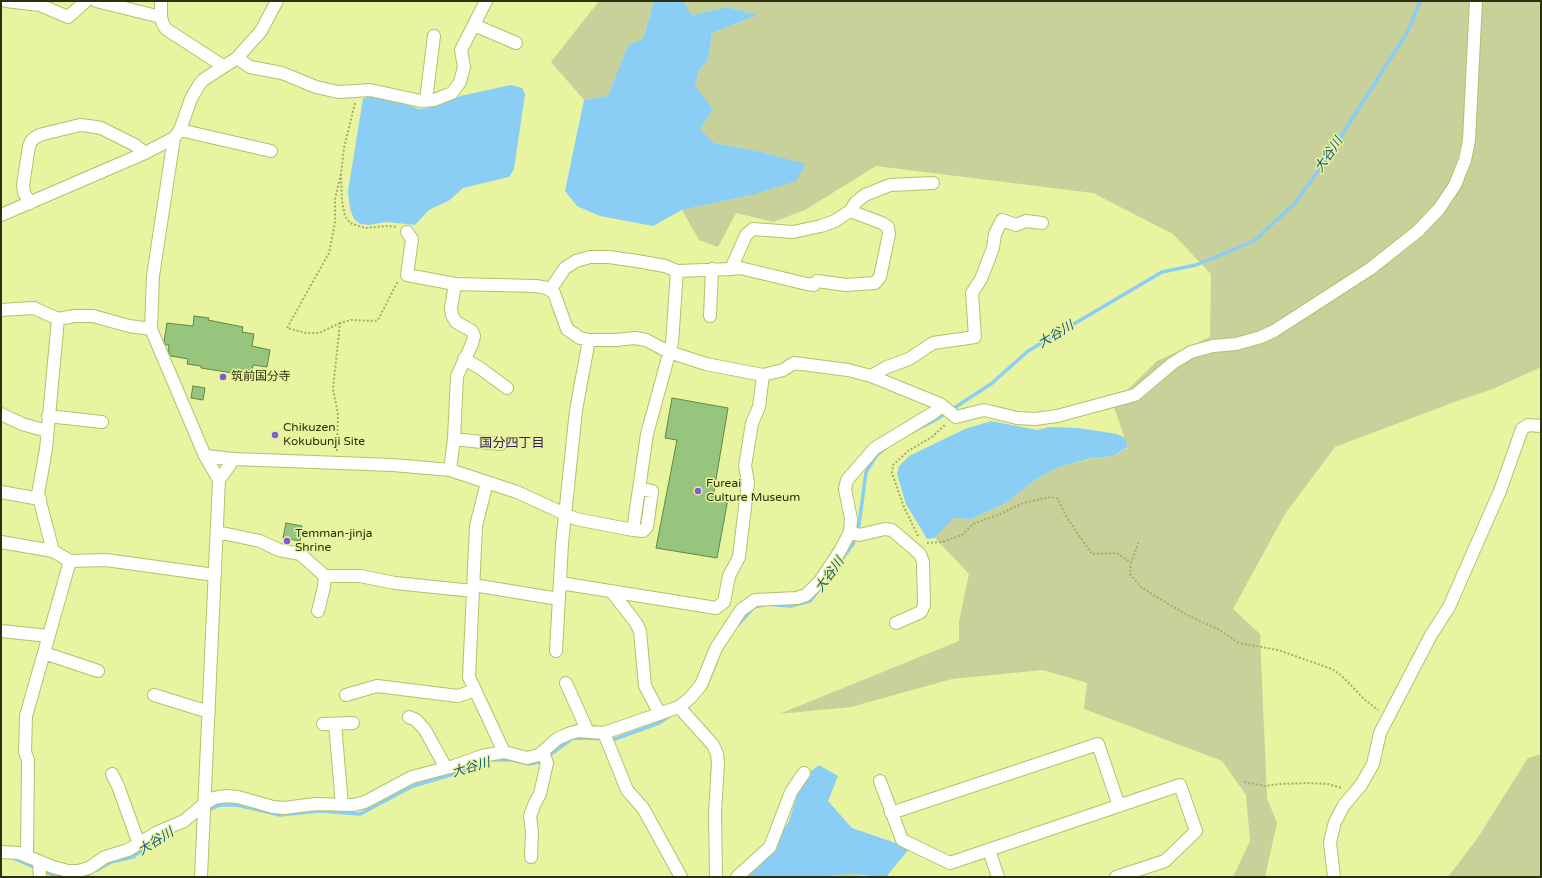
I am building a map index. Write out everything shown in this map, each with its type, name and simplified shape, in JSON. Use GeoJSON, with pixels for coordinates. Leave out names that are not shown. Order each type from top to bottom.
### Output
{"type":"FeatureCollection","features":[{"type":"Feature","properties":{"kind":"street"},"geometry":{"type":"LineString","coordinates":[[6,1],[40,6],[68,17],[86,1]]}},
{"type":"Feature","properties":{"kind":"street"},"geometry":{"type":"LineString","coordinates":[[96,1],[161,16]]}},
{"type":"Feature","properties":{"kind":"street"},"geometry":{"type":"LineString","coordinates":[[161,1],[161,16],[166,29],[224,66]]}},
{"type":"Feature","properties":{"kind":"street"},"geometry":{"type":"LineString","coordinates":[[201,877],[219,480],[205,456],[151,329],[153,276],[177,134],[191,99],[199,85],[237,58],[261,31],[277,1]]}},
{"type":"Feature","properties":{"kind":"street"},"geometry":{"type":"LineString","coordinates":[[237,58],[250,67],[282,73],[316,87],[338,92],[370,90],[426,100],[434,100],[452,93],[460,82],[464,66],[461,50],[486,1]]}},
{"type":"Feature","properties":{"kind":"street"},"geometry":{"type":"LineString","coordinates":[[407,232],[411,235],[412,239],[408,275],[455,284],[536,286],[550,290],[554,293],[567,329],[575,336],[589,340],[641,339],[669,352],[706,364],[763,375],[783,370],[794,363],[848,370],[871,376],[940,404],[953,413],[956,417],[984,410],[1017,418],[1035,419],[1058,416],[1135,395],[1173,363],[1191,352],[1213,346],[1236,344],[1261,337],[1274,331],[1370,269],[1418,231],[1439,209],[1455,185],[1465,160],[1469,140],[1476,1]]}},
{"type":"Feature","properties":{"kind":"street"},"geometry":{"type":"LineString","coordinates":[[474,25],[516,43]]}},
{"type":"Feature","properties":{"kind":"street"},"geometry":{"type":"LineString","coordinates":[[426,100],[434,36]]}},
{"type":"Feature","properties":{"kind":"street"},"geometry":{"type":"LineString","coordinates":[[30,203],[24,193],[23,185],[29,146],[32,140],[39,135],[80,126],[101,128],[135,144],[145,153]]}},
{"type":"Feature","properties":{"kind":"street"},"geometry":{"type":"LineString","coordinates":[[1,215],[145,153],[177,134],[271,150]]}},
{"type":"Feature","properties":{"kind":"street"},"geometry":{"type":"LineString","coordinates":[[731,269],[746,235],[752,229],[793,232],[821,226],[835,221],[850,211],[856,202],[865,194],[890,185],[933,183]]}},
{"type":"Feature","properties":{"kind":"street"},"geometry":{"type":"LineString","coordinates":[[550,290],[565,268],[576,261],[590,257],[609,257],[637,261],[664,266],[677,271],[740,268],[807,284],[814,284],[817,281],[846,285],[875,283],[880,277],[889,234],[888,227],[882,223],[850,211]]}},
{"type":"Feature","properties":{"kind":"street"},"geometry":{"type":"LineString","coordinates":[[871,376],[887,367],[909,359],[933,343],[975,337],[972,293],[981,278],[993,248],[995,234],[1002,220],[1016,225],[1026,221],[1042,223]]}},
{"type":"Feature","properties":{"kind":"street"},"geometry":{"type":"LineString","coordinates":[[710,316],[712,270]]}},
{"type":"Feature","properties":{"kind":"street"},"geometry":{"type":"LineString","coordinates":[[205,456],[234,459],[336,462],[450,470],[517,492],[576,519],[633,530],[647,434],[672,343],[677,271]]}},
{"type":"Feature","properties":{"kind":"street"},"geometry":{"type":"LineString","coordinates":[[450,470],[454,439],[457,376],[472,344],[474,336],[472,331],[456,322],[452,315],[451,308],[455,284]]}},
{"type":"Feature","properties":{"kind":"street"},"geometry":{"type":"LineString","coordinates":[[1,310],[34,308],[58,319],[74,316],[93,316],[129,326],[151,329]]}},
{"type":"Feature","properties":{"kind":"street"},"geometry":{"type":"LineString","coordinates":[[53,551],[38,494],[47,431],[58,319]]}},
{"type":"Feature","properties":{"kind":"street"},"geometry":{"type":"LineString","coordinates":[[556,651],[562,544],[576,410],[589,340]]}},
{"type":"Feature","properties":{"kind":"street"},"geometry":{"type":"LineString","coordinates":[[464,359],[480,368],[506,388]]}},
{"type":"Feature","properties":{"kind":"street"},"geometry":{"type":"LineString","coordinates":[[560,583],[716,608],[724,602],[729,576],[739,557],[748,482],[745,466],[752,423],[759,407],[763,375]]}},
{"type":"Feature","properties":{"kind":"street"},"geometry":{"type":"LineString","coordinates":[[1,852],[19,853],[68,871],[78,871],[89,868],[105,857],[128,850],[158,832],[184,821],[214,798],[226,796],[284,808],[316,804],[353,805],[365,802],[412,777],[482,756],[504,752],[526,758],[539,755],[557,739],[568,734],[578,731],[604,733],[679,707],[690,698],[701,685],[716,648],[741,610],[755,600],[797,598],[806,595],[820,581],[840,551],[850,532],[851,519],[845,489],[847,480],[875,448],[933,413],[938,409],[940,404]]}},
{"type":"Feature","properties":{"kind":"street"},"geometry":{"type":"LineString","coordinates":[[1,414],[22,424],[47,431]]}},
{"type":"Feature","properties":{"kind":"street"},"geometry":{"type":"LineString","coordinates":[[48,416],[102,422]]}},
{"type":"Feature","properties":{"kind":"street"},"geometry":{"type":"LineString","coordinates":[[1334,877],[1330,842],[1335,822],[1344,805],[1361,785],[1373,764],[1380,734],[1430,635],[1449,607],[1500,491],[1522,429],[1528,425],[1541,426]]}},
{"type":"Feature","properties":{"kind":"street"},"geometry":{"type":"LineString","coordinates":[[454,439],[500,444]]}},
{"type":"Feature","properties":{"kind":"street"},"geometry":{"type":"LineString","coordinates":[[219,480],[234,459]]}},
{"type":"Feature","properties":{"kind":"street"},"geometry":{"type":"LineString","coordinates":[[487,482],[476,526],[469,677],[504,752]]}},
{"type":"Feature","properties":{"kind":"street"},"geometry":{"type":"LineString","coordinates":[[1,492],[40,499]]}},
{"type":"Feature","properties":{"kind":"street"},"geometry":{"type":"LineString","coordinates":[[850,532],[859,534],[885,529],[892,530],[920,554],[923,562],[924,605],[920,612],[896,622]]}},
{"type":"Feature","properties":{"kind":"street"},"geometry":{"type":"LineString","coordinates":[[217,532],[260,541],[279,550],[300,554],[325,576],[360,576],[395,583],[473,588],[558,598]]}},
{"type":"Feature","properties":{"kind":"street"},"geometry":{"type":"LineString","coordinates":[[1,542],[53,551],[70,561],[106,560],[215,575]]}},
{"type":"Feature","properties":{"kind":"street"},"geometry":{"type":"LineString","coordinates":[[27,856],[28,760],[25,752],[25,726],[48,636],[70,561]]}},
{"type":"Feature","properties":{"kind":"street"},"geometry":{"type":"LineString","coordinates":[[318,612],[325,576]]}},
{"type":"Feature","properties":{"kind":"street"},"geometry":{"type":"LineString","coordinates":[[612,592],[636,623],[640,631],[645,686],[660,714]]}},
{"type":"Feature","properties":{"kind":"street"},"geometry":{"type":"LineString","coordinates":[[724,602],[741,610]]}},
{"type":"Feature","properties":{"kind":"street"},"geometry":{"type":"LineString","coordinates":[[1,631],[48,636]]}},
{"type":"Feature","properties":{"kind":"street"},"geometry":{"type":"LineString","coordinates":[[44,653],[98,671]]}},
{"type":"Feature","properties":{"kind":"street"},"geometry":{"type":"LineString","coordinates":[[566,683],[588,732]]}},
{"type":"Feature","properties":{"kind":"street"},"geometry":{"type":"LineString","coordinates":[[346,695],[377,686],[458,696],[475,690]]}},
{"type":"Feature","properties":{"kind":"street"},"geometry":{"type":"LineString","coordinates":[[154,695],[209,712]]}},
{"type":"Feature","properties":{"kind":"street"},"geometry":{"type":"LineString","coordinates":[[679,707],[713,745],[717,754],[718,763],[715,813],[716,877]]}},
{"type":"Feature","properties":{"kind":"street"},"geometry":{"type":"LineString","coordinates":[[409,717],[416,720],[425,730],[446,768]]}},
{"type":"Feature","properties":{"kind":"street"},"geometry":{"type":"LineString","coordinates":[[342,805],[329,724],[353,723]]}},
{"type":"Feature","properties":{"kind":"street"},"geometry":{"type":"LineString","coordinates":[[604,733],[627,790],[643,808],[682,877]]}},
{"type":"Feature","properties":{"kind":"street"},"geometry":{"type":"LineString","coordinates":[[891,813],[1098,744],[1120,806]]}},
{"type":"Feature","properties":{"kind":"street"},"geometry":{"type":"LineString","coordinates":[[531,857],[532,832],[530,816],[540,794],[547,763],[543,752]]}},
{"type":"Feature","properties":{"kind":"street"},"geometry":{"type":"LineString","coordinates":[[737,877],[770,847],[791,792],[804,773]]}},
{"type":"Feature","properties":{"kind":"street"},"geometry":{"type":"LineString","coordinates":[[112,774],[118,786],[139,844]]}},
{"type":"Feature","properties":{"kind":"street"},"geometry":{"type":"LineString","coordinates":[[880,781],[902,840],[950,863],[1180,785],[1196,831],[1165,861],[1150,872],[1116,877]]}},
{"type":"Feature","properties":{"kind":"street"},"geometry":{"type":"LineString","coordinates":[[989,850],[998,877]]}},
{"type":"Feature","properties":{"kind":"street"},"geometry":{"type":"LineString","coordinates":[[39,861],[40,877]]}},
{"type":"Feature","properties":{"kind":"path"},"geometry":{"type":"LineString","coordinates":[[358,91],[344,148],[341,174],[335,199],[333,236],[329,253],[287,328],[306,333],[319,333],[340,323],[351,320],[378,320],[395,285],[408,275]]}},
{"type":"Feature","properties":{"kind":"path"},"geometry":{"type":"LineString","coordinates":[[341,174],[342,200],[345,216],[350,223],[366,228],[387,226],[398,227],[407,232]]}},
{"type":"Feature","properties":{"kind":"path"},"geometry":{"type":"LineString","coordinates":[[336,462],[338,414],[333,389],[340,323]]}},
{"type":"Feature","properties":{"kind":"path"},"geometry":{"type":"LineString","coordinates":[[953,413],[947,423],[932,437],[908,451],[893,465],[892,473],[903,505],[919,537],[925,544],[942,542],[955,538],[962,535],[973,524],[1000,514],[1023,503],[1050,497],[1058,499],[1066,518],[1092,554],[1117,553],[1131,563]]}},
{"type":"Feature","properties":{"kind":"path"},"geometry":{"type":"LineString","coordinates":[[1138,540],[1131,563],[1130,574],[1141,587],[1189,616],[1218,629],[1239,643],[1278,650],[1332,669],[1342,676],[1387,720]]}},
{"type":"Feature","properties":{"kind":"path"},"geometry":{"type":"LineString","coordinates":[[1244,782],[1265,786],[1279,784],[1328,784],[1346,789],[1353,795]]}},
{"type":"Feature","properties":{"kind":"green space"},"geometry":{"type":"Polygon","coordinates":[[[599,1],[654,1],[643,39],[628,45],[608,97],[584,100],[551,62],[599,1]]]}},
{"type":"Feature","properties":{"kind":"green space"},"geometry":{"type":"Polygon","coordinates":[[[683,1],[1541,1],[1541,367],[1495,388],[1335,447],[1285,514],[1233,609],[1260,634],[1267,798],[1277,823],[1265,877],[1233,877],[1250,841],[1246,795],[1222,761],[1084,709],[1087,683],[1043,670],[952,679],[851,707],[779,714],[959,641],[959,621],[969,574],[935,538],[954,518],[971,519],[1006,503],[1038,478],[1059,467],[1094,458],[1113,456],[1128,448],[1113,404],[1157,361],[1210,337],[1211,274],[1173,234],[1093,193],[876,166],[805,210],[773,222],[736,213],[718,247],[699,240],[682,210],[752,195],[805,164],[762,152],[714,143],[699,129],[695,86],[699,70],[708,61],[712,33],[758,15],[727,7],[692,15],[683,1]]]}},
{"type":"Feature","properties":{"kind":"green space"},"geometry":{"type":"Polygon","coordinates":[[[1541,754],[1541,877],[1448,877],[1477,839],[1528,758],[1541,754]]]}},
{"type":"Feature","properties":{"kind":"green space"},"geometry":{"type":"Polygon","coordinates":[[[849,874],[869,877],[815,877],[849,874]]]}},
{"type":"Feature","properties":{"kind":"water"},"geometry":{"type":"Polygon","coordinates":[[[654,1],[683,1],[692,15],[727,7],[758,15],[712,33],[708,61],[699,70],[695,86],[713,109],[700,129],[714,143],[762,152],[806,164],[796,181],[752,195],[682,210],[653,226],[600,216],[577,206],[565,191],[584,100],[608,96],[628,45],[643,39],[654,1]]]}},
{"type":"Feature","properties":{"kind":"water"},"geometry":{"type":"Polygon","coordinates":[[[511,85],[522,88],[525,94],[514,169],[509,177],[463,188],[450,200],[429,210],[415,225],[386,222],[369,225],[360,224],[354,219],[350,209],[348,191],[363,99],[369,96],[384,97],[419,109],[428,108],[460,96],[511,85]]]}},
{"type":"Feature","properties":{"kind":"water"},"geometry":{"type":"Polygon","coordinates":[[[991,421],[1037,430],[1049,427],[1078,428],[1117,434],[1125,438],[1128,447],[1113,456],[1092,458],[1059,467],[1038,478],[1006,503],[971,519],[954,518],[935,538],[927,539],[906,504],[897,474],[899,466],[909,456],[965,429],[991,421]]]}},
{"type":"Feature","properties":{"kind":"water"},"geometry":{"type":"Polygon","coordinates":[[[819,765],[838,776],[828,801],[852,828],[910,848],[886,877],[849,874],[815,877],[746,877],[766,858],[789,821],[802,778],[819,765]]]}},
{"type":"Feature","properties":{"kind":"building"},"geometry":{"type":"Polygon","coordinates":[[[194,316],[209,318],[208,320],[243,327],[242,332],[254,334],[252,346],[270,350],[267,367],[253,365],[251,376],[201,368],[201,366],[187,364],[188,359],[171,356],[168,350],[169,345],[166,345],[164,341],[167,323],[193,326],[194,316]]]}},
{"type":"Feature","properties":{"kind":"building"},"geometry":{"type":"Polygon","coordinates":[[[193,386],[205,388],[203,400],[191,398],[193,386]]]}},
{"type":"Feature","properties":{"kind":"building"},"geometry":{"type":"Polygon","coordinates":[[[672,398],[728,408],[713,497],[728,499],[717,558],[656,548],[677,440],[665,438],[672,398]]]}},
{"type":"Feature","properties":{"kind":"building"},"geometry":{"type":"Polygon","coordinates":[[[286,523],[302,526],[300,541],[283,538],[286,523]]]}},
{"type":"Feature","properties":{"kind":"waterway","name":"大谷川"},"geometry":{"type":"LineString","coordinates":[[912,432],[937,419],[991,384],[1028,351],[1162,272],[1196,265],[1254,241],[1295,203],[1329,156],[1408,31],[1420,1]]}},
{"type":"Feature","properties":{"kind":"waterway","name":"大谷川"},"geometry":{"type":"LineString","coordinates":[[842,559],[853,544],[859,525],[866,472],[877,455],[888,446]]}},
{"type":"Feature","properties":{"kind":"waterway","name":"大谷川"},"geometry":{"type":"LineString","coordinates":[[776,605],[791,606],[810,601],[822,586]]}},
{"type":"Feature","properties":{"kind":"waterway","name":"大谷川"},"geometry":{"type":"LineString","coordinates":[[737,626],[754,607],[764,605]]}},
{"type":"Feature","properties":{"kind":"waterway","name":"大谷川"},"geometry":{"type":"LineString","coordinates":[[706,686],[716,663]]}},
{"type":"Feature","properties":{"kind":"waterway","name":"大谷川"},"geometry":{"type":"LineString","coordinates":[[207,811],[220,805],[237,805],[280,815],[320,811],[360,814],[413,786],[467,770],[488,760],[511,760],[529,764],[540,762],[573,738],[615,739],[659,723],[671,715]]}},
{"type":"Feature","properties":{"kind":"waterway","name":"大谷川"},"geometry":{"type":"LineString","coordinates":[[97,870],[111,862],[133,857],[153,842]]}},
{"type":"Feature","properties":{"kind":"waterway","name":"大谷川"},"geometry":{"type":"LineString","coordinates":[[13,858],[36,868]]}},
{"type":"Feature","properties":{"kind":"waterway","name":"大谷川"},"geometry":{"type":"LineString","coordinates":[[42,870],[52,875],[66,877]]}},
{"type":"Feature","properties":{"kind":"waterway","name":"大谷川"},"geometry":{"type":"LineString","coordinates":[[82,877],[91,873]]}},
{"type":"Feature","properties":{"kind":"place","name":"筑前国分寺"},"geometry":{"type":"Point","coordinates":[223,377]}},
{"type":"Feature","properties":{"kind":"place","name":"Chikuzen Kokubunji Site"},"geometry":{"type":"Point","coordinates":[275,435]}},
{"type":"Feature","properties":{"kind":"place","name":"Fureai Culture Museum"},"geometry":{"type":"Point","coordinates":[698,491]}},
{"type":"Feature","properties":{"kind":"place","name":"Temman-jinja Shrine"},"geometry":{"type":"Point","coordinates":[287,541]}},
{"type":"Feature","properties":{"kind":"district","name":"国分四丁目"},"geometry":{"type":"Point","coordinates":[512,444]}}]}
